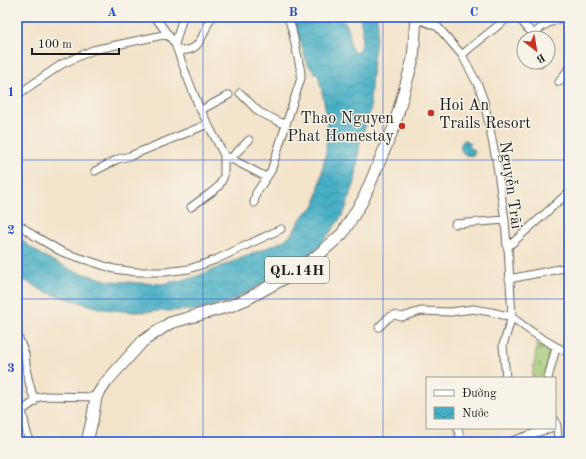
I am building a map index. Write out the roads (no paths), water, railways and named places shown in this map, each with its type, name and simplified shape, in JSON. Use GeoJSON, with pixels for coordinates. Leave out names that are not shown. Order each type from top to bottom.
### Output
{"type":"FeatureCollection","features":[{"type":"Feature","properties":{"kind":"main road","name":"QL.14H"},"geometry":{"type":"LineString","coordinates":[[87,442],[96,397],[107,381],[143,341],[170,323],[230,306],[247,299],[292,274],[318,256],[342,234],[363,200],[394,127],[413,59],[416,17]]}},
{"type":"Feature","properties":{"kind":"street"},"geometry":{"type":"LineString","coordinates":[[155,17],[176,47],[201,110],[227,157],[266,178]]}},
{"type":"Feature","properties":{"kind":"street"},"geometry":{"type":"LineString","coordinates":[[176,47],[183,17]]}},
{"type":"Feature","properties":{"kind":"street"},"geometry":{"type":"LineString","coordinates":[[176,47],[185,51],[195,46],[202,39],[212,17]]}},
{"type":"Feature","properties":{"kind":"street"},"geometry":{"type":"LineString","coordinates":[[254,203],[256,193],[271,171],[299,86],[301,72],[288,17]]}},
{"type":"Feature","properties":{"kind":"street","name":"Nguyễn Trãi"},"geometry":{"type":"LineString","coordinates":[[416,17],[438,26],[462,55],[478,85],[484,101],[496,159],[505,220],[512,317]]}},
{"type":"Feature","properties":{"kind":"street"},"geometry":{"type":"LineString","coordinates":[[462,55],[509,17]]}},
{"type":"Feature","properties":{"kind":"street"},"geometry":{"type":"LineString","coordinates":[[519,17],[529,30]]}},
{"type":"Feature","properties":{"kind":"street"},"geometry":{"type":"LineString","coordinates":[[540,30],[544,26],[560,18],[568,19]]}},
{"type":"Feature","properties":{"kind":"street"},"geometry":{"type":"LineString","coordinates":[[17,95],[62,64],[93,50],[168,34]]}},
{"type":"Feature","properties":{"kind":"street"},"geometry":{"type":"LineString","coordinates":[[559,82],[569,68]]}},
{"type":"Feature","properties":{"kind":"street"},"geometry":{"type":"LineString","coordinates":[[240,93],[259,112],[286,125]]}},
{"type":"Feature","properties":{"kind":"street"},"geometry":{"type":"LineString","coordinates":[[201,110],[229,95]]}},
{"type":"Feature","properties":{"kind":"street"},"geometry":{"type":"LineString","coordinates":[[95,171],[118,159],[130,156],[208,124]]}},
{"type":"Feature","properties":{"kind":"street"},"geometry":{"type":"LineString","coordinates":[[191,207],[220,186],[224,176],[227,157],[250,140]]}},
{"type":"Feature","properties":{"kind":"street"},"geometry":{"type":"LineString","coordinates":[[508,247],[569,192]]}},
{"type":"Feature","properties":{"kind":"street"},"geometry":{"type":"LineString","coordinates":[[455,224],[505,220]]}},
{"type":"Feature","properties":{"kind":"street"},"geometry":{"type":"LineString","coordinates":[[17,223],[62,252],[114,269],[136,272],[165,272],[189,269],[215,260],[281,230]]}},
{"type":"Feature","properties":{"kind":"street"},"geometry":{"type":"LineString","coordinates":[[509,279],[569,267]]}},
{"type":"Feature","properties":{"kind":"street"},"geometry":{"type":"LineString","coordinates":[[379,327],[388,318],[394,315],[402,316],[421,311],[451,312],[473,309],[512,317],[556,348],[569,353]]}},
{"type":"Feature","properties":{"kind":"street"},"geometry":{"type":"LineString","coordinates":[[506,377],[503,345],[512,317]]}},
{"type":"Feature","properties":{"kind":"street"},"geometry":{"type":"LineString","coordinates":[[17,334],[25,354],[27,374],[32,393],[35,398]]}},
{"type":"Feature","properties":{"kind":"street"},"geometry":{"type":"LineString","coordinates":[[548,377],[556,348]]}},
{"type":"Feature","properties":{"kind":"street"},"geometry":{"type":"LineString","coordinates":[[35,398],[46,396],[96,397]]}},
{"type":"Feature","properties":{"kind":"street"},"geometry":{"type":"LineString","coordinates":[[29,442],[19,411],[34,402],[35,398]]}},
{"type":"Feature","properties":{"kind":"street"},"geometry":{"type":"LineString","coordinates":[[458,429],[462,442]]}},
{"type":"Feature","properties":{"kind":"street"},"geometry":{"type":"LineString","coordinates":[[508,442],[544,429]]}},
{"type":"Feature","properties":{"kind":"street"},"geometry":{"type":"LineString","coordinates":[[556,429],[558,440]]}},
{"type":"Feature","properties":{"kind":"water"},"geometry":{"type":"Polygon","coordinates":[[[293,17],[339,17],[348,27],[351,46],[354,52],[358,51],[362,39],[360,17],[377,17],[378,24],[373,61],[370,100],[371,108],[360,142],[355,182],[344,213],[318,248],[292,268],[231,301],[198,310],[135,312],[103,309],[45,292],[17,276],[17,237],[43,256],[74,271],[109,281],[162,284],[192,278],[281,242],[292,234],[303,215],[315,206],[326,152],[327,117],[319,77],[307,64],[293,17]]]}},
{"type":"Feature","properties":{"kind":"water"},"geometry":{"type":"Polygon","coordinates":[[[464,140],[467,140],[470,143],[470,149],[475,151],[474,155],[467,155],[462,151],[460,147],[464,140]]]}},
{"type":"Feature","properties":{"kind":"place","name":"Hoi An Trails Resort"},"geometry":{"type":"Point","coordinates":[431,113]}},
{"type":"Feature","properties":{"kind":"place","name":"Thao Nguyen Phat Homestay"},"geometry":{"type":"Point","coordinates":[402,126]}}]}
